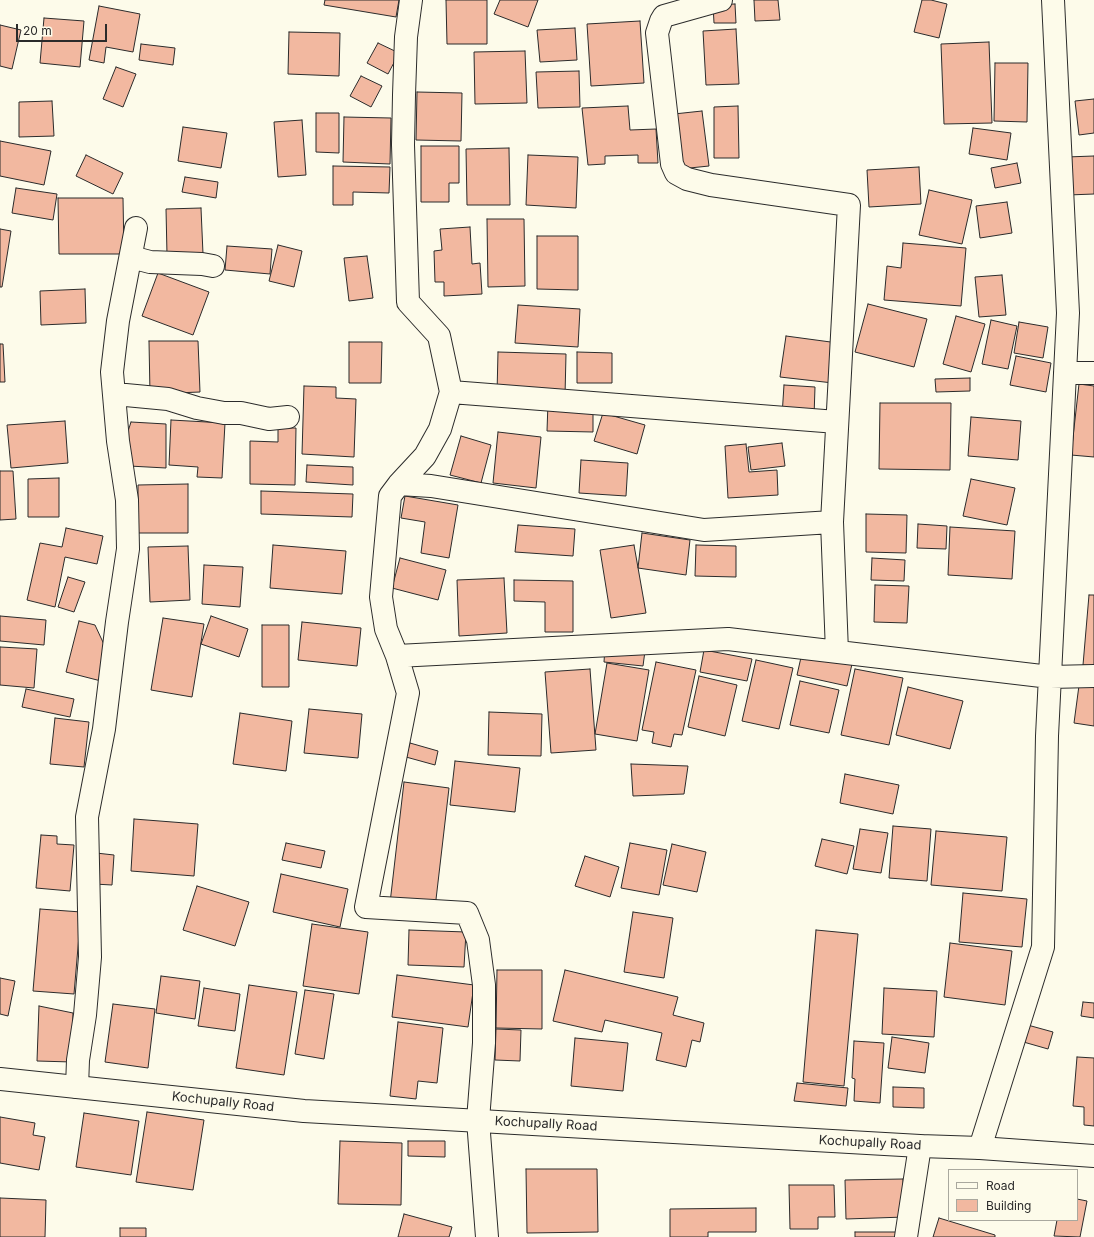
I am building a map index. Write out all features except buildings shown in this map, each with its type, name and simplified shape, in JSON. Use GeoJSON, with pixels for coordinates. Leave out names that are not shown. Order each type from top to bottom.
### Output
{"type":"FeatureCollection","features":[{"type":"Feature","properties":{"kind":"street"},"geometry":{"type":"LineString","coordinates":[[411,0],[406,37],[403,145],[408,302],[439,336],[450,392],[440,429],[425,456],[390,496],[381,597],[386,629],[397,656],[408,693],[366,907],[467,913],[478,940],[484,985],[484,1044],[478,1120],[487,1237]]}},
{"type":"Feature","properties":{"kind":"street"},"geometry":{"type":"LineString","coordinates":[[721,0],[664,16],[657,33],[672,164],[676,173],[687,179],[711,185],[849,205],[832,522],[837,652]]}},
{"type":"Feature","properties":{"kind":"street"},"geometry":{"type":"LineString","coordinates":[[980,1148],[1043,947],[1047,736],[1068,313],[1053,0]]}},
{"type":"Feature","properties":{"kind":"street"},"geometry":{"type":"LineString","coordinates":[[77,1086],[78,1060],[85,1015],[90,957],[87,817],[104,729],[117,622],[128,549],[127,500],[118,441],[112,372],[118,321],[136,228]]}},
{"type":"Feature","properties":{"kind":"street"},"geometry":{"type":"LineString","coordinates":[[131,257],[150,262],[202,264],[213,266]]}},
{"type":"Feature","properties":{"kind":"street"},"geometry":{"type":"LineString","coordinates":[[1065,373],[1094,373]]}},
{"type":"Feature","properties":{"kind":"street"},"geometry":{"type":"LineString","coordinates":[[450,392],[838,422]]}},
{"type":"Feature","properties":{"kind":"street"},"geometry":{"type":"LineString","coordinates":[[115,394],[168,399],[224,414],[241,413],[269,419],[288,417]]}},
{"type":"Feature","properties":{"kind":"street"},"geometry":{"type":"LineString","coordinates":[[399,484],[431,486],[704,530],[832,522]]}},
{"type":"Feature","properties":{"kind":"street"},"geometry":{"type":"LineString","coordinates":[[397,656],[728,639],[1050,677],[1094,676]]}},
{"type":"Feature","properties":{"kind":"street","name":"Kochupally Road"},"geometry":{"type":"LineString","coordinates":[[0,1079],[304,1111],[920,1146],[980,1148],[1094,1156]]}},
{"type":"Feature","properties":{"kind":"street"},"geometry":{"type":"LineString","coordinates":[[906,1237],[920,1146]]}}]}
